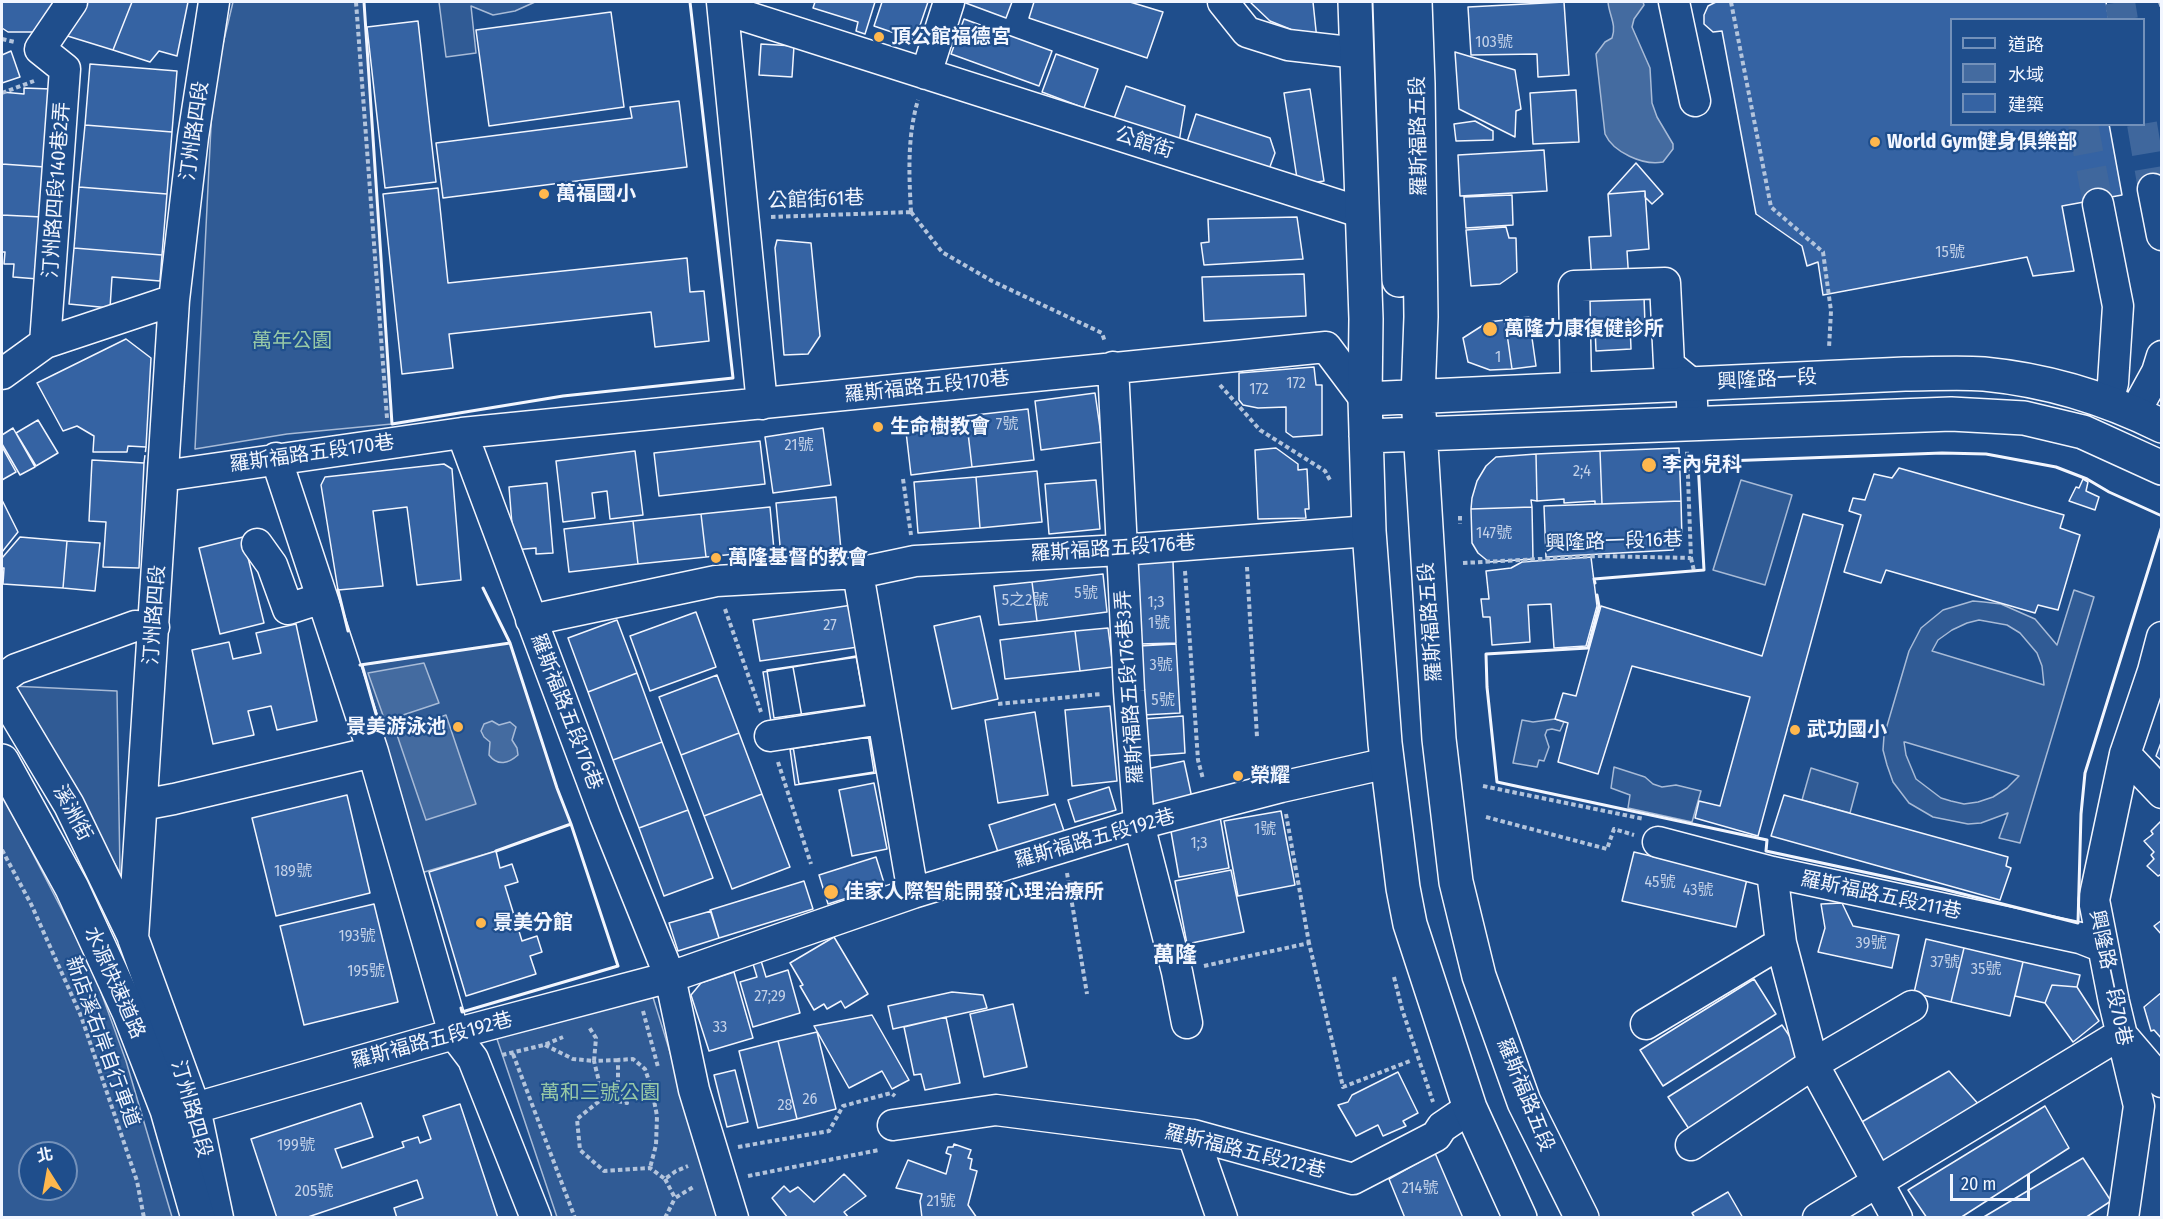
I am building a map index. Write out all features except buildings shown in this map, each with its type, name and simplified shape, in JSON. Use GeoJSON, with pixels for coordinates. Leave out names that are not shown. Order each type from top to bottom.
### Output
{"type":"FeatureCollection","features":[{"type":"Feature","properties":{"kind":"main road"},"geometry":{"type":"LineString","coordinates":[[1355,2],[1366,319],[1365,399],[1369,531],[1388,763],[1403,888],[1410,924],[1470,1108],[1520,1218]]}},
{"type":"Feature","properties":{"kind":"main road"},"geometry":{"type":"LineString","coordinates":[[1390,2],[1400,319],[1418,397]]}},
{"type":"Feature","properties":{"kind":"main road","name":"羅斯福路五段"},"geometry":{"type":"LineString","coordinates":[[1415,2],[1421,317],[1418,397],[1438,739],[1456,882],[1479,976],[1524,1102],[1582,1218]]}},
{"type":"Feature","properties":{"kind":"main road","name":"興隆路一段"},"geometry":{"type":"LineString","coordinates":[[1365,399],[1905,374],[1983,374],[2053,385],[2135,413]]}},
{"type":"Feature","properties":{"kind":"main road","name":"興隆路一段"},"geometry":{"type":"LineString","coordinates":[[1366,436],[1690,434],[1951,414],[2024,418],[2084,432],[2162,468]]}},
{"type":"Feature","properties":{"kind":"main road","name":"水源快速道路"},"geometry":{"type":"LineString","coordinates":[[2,761],[72,888],[129,1012],[167,1110],[196,1218]]}},
{"type":"Feature","properties":{"kind":"main road","name":"水源快速道路"},"geometry":{"type":"LineString","coordinates":[[2,766],[94,936],[139,1043],[172,1134],[196,1218]]}},
{"type":"Feature","properties":{"kind":"street","name":"汀州路四段140巷2弄"},"geometry":{"type":"LineString","coordinates":[[45,343],[66,69],[40,49],[72,2]]}},
{"type":"Feature","properties":{"kind":"street","name":"汀州路四段"},"geometry":{"type":"LineString","coordinates":[[214,2],[193,137],[174,300],[134,938],[195,1108],[218,1218]]}},
{"type":"Feature","properties":{"kind":"street"},"geometry":{"type":"LineString","coordinates":[[926,74],[949,2]]}},
{"type":"Feature","properties":{"kind":"street"},"geometry":{"type":"LineString","coordinates":[[1223,2],[1247,32],[1288,45],[1358,52]]}},
{"type":"Feature","properties":{"kind":"street"},"geometry":{"type":"LineString","coordinates":[[1674,2],[1695,101]]}},
{"type":"Feature","properties":{"kind":"street","name":"公館街"},"geometry":{"type":"LineString","coordinates":[[762,404],[723,5],[926,74],[1363,213]]}},
{"type":"Feature","properties":{"kind":"street"},"geometry":{"type":"LineString","coordinates":[[2153,189],[2162,235]]}},
{"type":"Feature","properties":{"kind":"street"},"geometry":{"type":"LineString","coordinates":[[2098,204],[2118,306],[2113,383],[2135,413],[2157,372],[2162,356]]}},
{"type":"Feature","properties":{"kind":"street"},"geometry":{"type":"LineString","coordinates":[[1576,389],[1574,286],[1665,283],[1669,365],[1691,383],[1690,434]]}},
{"type":"Feature","properties":{"kind":"street"},"geometry":{"type":"LineString","coordinates":[[2,374],[45,343],[174,300]]}},
{"type":"Feature","properties":{"kind":"street","name":"羅斯福路五段170巷"},"geometry":{"type":"LineString","coordinates":[[163,476],[462,433],[1326,346],[1365,399]]}},
{"type":"Feature","properties":{"kind":"street","name":"羅斯福路五段176巷3弄"},"geometry":{"type":"LineString","coordinates":[[1113,368],[1129,691],[1139,824],[1177,972],[1187,1023]]}},
{"type":"Feature","properties":{"kind":"street"},"geometry":{"type":"LineString","coordinates":[[462,433],[531,620]]}},
{"type":"Feature","properties":{"kind":"street"},"geometry":{"type":"LineString","coordinates":[[276,458],[373,752],[454,1034],[473,1059],[536,1218]]}},
{"type":"Feature","properties":{"kind":"street","name":"羅斯福路五段176巷"},"geometry":{"type":"LineString","coordinates":[[670,977],[605,816],[531,620],[716,581],[858,573],[915,561],[1121,550],[1369,531]]}},
{"type":"Feature","properties":{"kind":"street"},"geometry":{"type":"LineString","coordinates":[[257,544],[272,565],[288,609],[322,598]]}},
{"type":"Feature","properties":{"kind":"street"},"geometry":{"type":"LineString","coordinates":[[858,573],[913,893]]}},
{"type":"Feature","properties":{"kind":"street"},"geometry":{"type":"LineString","coordinates":[[2,679],[16,669],[135,626],[154,627]]}},
{"type":"Feature","properties":{"kind":"street","name":"興隆路一段70巷"},"geometry":{"type":"LineString","coordinates":[[2123,1218],[2139,1106],[2121,1034],[2094,900],[2125,754],[2162,637]]}},
{"type":"Feature","properties":{"kind":"street","name":"溪洲街"},"geometry":{"type":"LineString","coordinates":[[2,693],[69,805],[134,938]]}},
{"type":"Feature","properties":{"kind":"street"},"geometry":{"type":"LineString","coordinates":[[770,736],[882,719]]}},
{"type":"Feature","properties":{"kind":"street"},"geometry":{"type":"LineString","coordinates":[[142,805],[373,752]]}},
{"type":"Feature","properties":{"kind":"street"},"geometry":{"type":"LineString","coordinates":[[2125,754],[2162,793]]}},
{"type":"Feature","properties":{"kind":"street","name":"羅斯福路五段192巷"},"geometry":{"type":"LineString","coordinates":[[195,1108],[454,1034],[670,977],[913,893],[1139,824],[1281,787],[1388,763]]}},
{"type":"Feature","properties":{"kind":"street","name":"羅斯福路五段211巷"},"geometry":{"type":"LineString","coordinates":[[1658,842],[1772,873],[2080,938],[2103,947]]}},
{"type":"Feature","properties":{"kind":"street"},"geometry":{"type":"LineString","coordinates":[[1772,873],[1781,943],[1813,1064],[1897,1218]]}},
{"type":"Feature","properties":{"kind":"street"},"geometry":{"type":"LineString","coordinates":[[1646,1024],[1781,943]]}},
{"type":"Feature","properties":{"kind":"street"},"geometry":{"type":"LineString","coordinates":[[670,977],[694,1090],[696,1157],[733,1218]]}},
{"type":"Feature","properties":{"kind":"street"},"geometry":{"type":"LineString","coordinates":[[1691,1145],[1813,1064],[1912,1006]]}},
{"type":"Feature","properties":{"kind":"street"},"geometry":{"type":"LineString","coordinates":[[1818,1218],[2121,1034],[2162,1082]]}},
{"type":"Feature","properties":{"kind":"street","name":"羅斯福路五段212巷"},"geometry":{"type":"LineString","coordinates":[[893,1125],[996,1110],[1192,1135],[1353,1179],[1436,1136],[1442,1127],[1470,1108]]}},
{"type":"Feature","properties":{"kind":"street"},"geometry":{"type":"LineString","coordinates":[[1192,1135],[1222,1218]]}},
{"type":"Feature","properties":{"kind":"path"},"geometry":{"type":"LineString","coordinates":[[356,2],[387,425]]}},
{"type":"Feature","properties":{"kind":"path"},"geometry":{"type":"LineString","coordinates":[[1731,2],[1772,207],[1823,252],[1831,311],[1829,358]]}},
{"type":"Feature","properties":{"kind":"path"},"geometry":{"type":"LineString","coordinates":[[2160,2],[2162,8]]}},
{"type":"Feature","properties":{"kind":"path"},"geometry":{"type":"LineString","coordinates":[[926,74],[912,119],[909,169],[911,212],[942,252],[992,281],[1102,333],[1113,368]]}},
{"type":"Feature","properties":{"kind":"path","name":"公館街61巷"},"geometry":{"type":"LineString","coordinates":[[744,217],[911,212]]}},
{"type":"Feature","properties":{"kind":"path"},"geometry":{"type":"LineString","coordinates":[[1197,360],[1260,430],[1325,471],[1329,480]]}},
{"type":"Feature","properties":{"kind":"path","name":"興隆路一段16巷"},"geometry":{"type":"LineString","coordinates":[[1463,563],[1599,556],[1691,558],[1690,434]]}},
{"type":"Feature","properties":{"kind":"path"},"geometry":{"type":"LineString","coordinates":[[903,479],[915,561]]}},
{"type":"Feature","properties":{"kind":"path"},"geometry":{"type":"LineString","coordinates":[[1460,516],[1460,524]]}},
{"type":"Feature","properties":{"kind":"path"},"geometry":{"type":"LineString","coordinates":[[1245,539],[1257,737]]}},
{"type":"Feature","properties":{"kind":"path"},"geometry":{"type":"LineString","coordinates":[[1183,545],[1200,765]]}},
{"type":"Feature","properties":{"kind":"path"},"geometry":{"type":"LineString","coordinates":[[1691,558],[1694,571]]}},
{"type":"Feature","properties":{"kind":"path"},"geometry":{"type":"LineString","coordinates":[[998,704],[1129,691]]}},
{"type":"Feature","properties":{"kind":"path"},"geometry":{"type":"LineString","coordinates":[[1483,786],[1622,813],[1664,824],[1658,842],[1614,829],[1608,849],[1486,818]]}},
{"type":"Feature","properties":{"kind":"path"},"geometry":{"type":"LineString","coordinates":[[1281,787],[1309,944],[1343,1087],[1410,1061]]}},
{"type":"Feature","properties":{"kind":"path"},"geometry":{"type":"LineString","coordinates":[[1063,848],[1087,994]]}},
{"type":"Feature","properties":{"kind":"path","name":"新店溪右岸自行車道"},"geometry":{"type":"LineString","coordinates":[[2,850],[32,904],[81,1016],[137,1181],[144,1218]]}},
{"type":"Feature","properties":{"kind":"path"},"geometry":{"type":"LineString","coordinates":[[1177,972],[1309,944]]}},
{"type":"Feature","properties":{"kind":"path"},"geometry":{"type":"LineString","coordinates":[[633,1012],[643,1010],[661,1079]]}},
{"type":"Feature","properties":{"kind":"path"},"geometry":{"type":"LineString","coordinates":[[599,1022],[588,1025],[596,1038],[594,1061],[603,1098]]}},
{"type":"Feature","properties":{"kind":"path"},"geometry":{"type":"LineString","coordinates":[[473,1059],[513,1054],[544,1045],[566,1035]]}},
{"type":"Feature","properties":{"kind":"path"},"geometry":{"type":"LineString","coordinates":[[544,1045],[573,1059],[594,1061],[633,1059],[645,1069],[657,1116],[656,1145],[650,1168]]}},
{"type":"Feature","properties":{"kind":"path"},"geometry":{"type":"LineString","coordinates":[[513,1054],[575,1218]]}},
{"type":"Feature","properties":{"kind":"path"},"geometry":{"type":"LineString","coordinates":[[603,1098],[627,1103],[618,1085],[618,1060]]}},
{"type":"Feature","properties":{"kind":"path"},"geometry":{"type":"LineString","coordinates":[[665,1179],[696,1157],[829,1131],[843,1106],[891,1093],[927,1120]]}},
{"type":"Feature","properties":{"kind":"path"},"geometry":{"type":"LineString","coordinates":[[603,1098],[577,1119],[580,1150],[604,1171],[650,1168],[665,1179],[675,1198]]}},
{"type":"Feature","properties":{"kind":"path"},"geometry":{"type":"LineString","coordinates":[[741,1177],[895,1147],[893,1125]]}},
{"type":"Feature","properties":{"kind":"path"},"geometry":{"type":"LineString","coordinates":[[696,1157],[697,1194]]}},
{"type":"Feature","properties":{"kind":"path"},"geometry":{"type":"LineString","coordinates":[[665,1218],[675,1198],[695,1186]]}},
{"type":"Feature","properties":{"kind":"shaded area","name":"萬年公園"},"geometry":{"type":"Polygon","coordinates":[[[233,2],[364,2],[392,424],[287,434],[195,449],[213,86],[233,2]]]}},
{"type":"Feature","properties":{"kind":"shaded area"},"geometry":{"type":"Polygon","coordinates":[[[439,2],[535,2],[515,11],[493,15],[471,6],[476,53],[446,57],[439,2]]]}},
{"type":"Feature","properties":{"kind":"shaded area"},"geometry":{"type":"Polygon","coordinates":[[[1741,480],[1792,495],[1765,585],[1713,570],[1741,480]]]}},
{"type":"Feature","properties":{"kind":"shaded area"},"geometry":{"type":"Polygon","coordinates":[[[2074,590],[2094,597],[2020,843],[1999,838],[2008,813],[1981,823],[1968,824],[1933,817],[1909,803],[1893,782],[1883,750],[1884,736],[1909,651],[1921,628],[1943,610],[1973,601],[2001,604],[2035,619],[2057,645],[2074,590]],[[1979,620],[1952,630],[1938,640],[1932,651],[2044,685],[2042,666],[2037,653],[2020,633],[2007,625],[1979,620]],[[1905,742],[1906,755],[1916,779],[1941,798],[1951,801],[1964,804],[1993,797],[2019,776],[1905,742]]]}},
{"type":"Feature","properties":{"kind":"shaded area","name":"景美游泳池"},"geometry":{"type":"Polygon","coordinates":[[[510,643],[571,824],[496,851],[421,873],[362,665],[510,643]]]}},
{"type":"Feature","properties":{"kind":"shaded area"},"geometry":{"type":"Polygon","coordinates":[[[11,686],[117,691],[120,873],[11,686]]]}},
{"type":"Feature","properties":{"kind":"shaded area"},"geometry":{"type":"Polygon","coordinates":[[[1555,719],[1564,722],[1560,731],[1547,730],[1545,735],[1549,747],[1544,761],[1539,760],[1537,767],[1513,763],[1522,720],[1533,722],[1555,719]]]}},
{"type":"Feature","properties":{"kind":"shaded area"},"geometry":{"type":"Polygon","coordinates":[[[1614,767],[1645,777],[1653,784],[1662,787],[1676,785],[1701,791],[1692,822],[1628,808],[1630,795],[1611,788],[1614,767]]]}},
{"type":"Feature","properties":{"kind":"shaded area"},"geometry":{"type":"Polygon","coordinates":[[[1811,768],[1858,783],[1850,813],[1802,800],[1811,768]]]}},
{"type":"Feature","properties":{"kind":"shaded area"},"geometry":{"type":"Polygon","coordinates":[[[2,794],[93,970],[126,1061],[172,1217],[2,1217],[2,794]]]}},
{"type":"Feature","properties":{"kind":"shaded area","name":"萬和三號公園"},"geometry":{"type":"Polygon","coordinates":[[[652,994],[721,1217],[557,1217],[496,1036],[652,994]]]}},
{"type":"Feature","properties":{"kind":"water"},"geometry":{"type":"Polygon","coordinates":[[[1608,2],[1643,2],[1644,5],[1634,19],[1632,27],[1650,68],[1652,103],[1657,117],[1673,144],[1673,149],[1663,162],[1638,160],[1615,147],[1605,134],[1596,54],[1605,42],[1612,38],[1613,24],[1608,2]]]}},
{"type":"Feature","properties":{"kind":"water"},"geometry":{"type":"Polygon","coordinates":[[[424,663],[439,703],[385,721],[368,673],[424,663]]]}},
{"type":"Feature","properties":{"kind":"water"},"geometry":{"type":"Polygon","coordinates":[[[446,715],[476,804],[426,820],[396,732],[446,715]]]}},
{"type":"Feature","properties":{"kind":"water"},"geometry":{"type":"Polygon","coordinates":[[[492,721],[499,725],[510,722],[516,727],[512,740],[518,755],[507,762],[496,761],[489,755],[490,742],[481,731],[484,724],[492,721]]]}},
{"type":"Feature","properties":{"kind":"tunnel"},"geometry":{"type":"LineString","coordinates":[[2120,2],[2123,18]]}},
{"type":"Feature","properties":{"kind":"tunnel"},"geometry":{"type":"LineString","coordinates":[[2083,126],[2098,204]]}},
{"type":"Feature","properties":{"kind":"tunnel"},"geometry":{"type":"LineString","coordinates":[[2142,126],[2153,189]]}},
{"type":"Feature","properties":{"kind":"fence"},"geometry":{"type":"LineString","coordinates":[[144,463],[146,447]]}},
{"type":"Feature","properties":{"kind":"wall"},"geometry":{"type":"LineString","coordinates":[[364,2],[392,424],[563,396],[733,378],[690,2]]}},
{"type":"Feature","properties":{"kind":"wall"},"geometry":{"type":"LineString","coordinates":[[1595,583],[1594,579],[1704,570],[1698,462],[1942,453],[1986,454],[2056,467],[2087,479],[2109,492],[2162,516]]}},
{"type":"Feature","properties":{"kind":"wall"},"geometry":{"type":"LineString","coordinates":[[1597,595],[1599,606],[1588,648],[1486,654],[1487,687],[1497,782],[1767,840],[1766,851],[1943,889],[2078,923],[2081,814],[2085,773],[2162,526]]}},
{"type":"Feature","properties":{"kind":"wall"},"geometry":{"type":"LineString","coordinates":[[461,1008],[462,1012],[618,966],[510,643],[483,588]]}},
{"type":"Feature","properties":{"kind":"wall"},"geometry":{"type":"LineString","coordinates":[[338,590],[348,631]]}},
{"type":"Feature","properties":{"kind":"wall"},"geometry":{"type":"LineString","coordinates":[[360,665],[510,643]]}},
{"type":"Feature","properties":{"kind":"wall"},"geometry":{"type":"LineString","coordinates":[[362,665],[376,714]]}},
{"type":"Feature","properties":{"kind":"wall"},"geometry":{"type":"LineString","coordinates":[[496,851],[571,824]]}},
{"type":"Feature","properties":{"kind":"place","name":"頂公館福德宮"},"geometry":{"type":"Point","coordinates":[879,37]}},
{"type":"Feature","properties":{"kind":"place","name":"World Gym健身俱樂部"},"geometry":{"type":"Point","coordinates":[1875,142]}},
{"type":"Feature","properties":{"kind":"place","name":"萬福國小"},"geometry":{"type":"Point","coordinates":[544,194]}},
{"type":"Feature","properties":{"kind":"place","name":"萬隆力康復健診所"},"geometry":{"type":"Point","coordinates":[1490,329]}},
{"type":"Feature","properties":{"kind":"place","name":"生命樹教會"},"geometry":{"type":"Point","coordinates":[878,427]}},
{"type":"Feature","properties":{"kind":"place","name":"李內兒科"},"geometry":{"type":"Point","coordinates":[1649,465]}},
{"type":"Feature","properties":{"kind":"place","name":"萬隆基督的教會"},"geometry":{"type":"Point","coordinates":[716,558]}},
{"type":"Feature","properties":{"kind":"place","name":"景美游泳池"},"geometry":{"type":"Point","coordinates":[458,727]}},
{"type":"Feature","properties":{"kind":"place","name":"武功國小"},"geometry":{"type":"Point","coordinates":[1795,730]}},
{"type":"Feature","properties":{"kind":"place","name":"榮耀"},"geometry":{"type":"Point","coordinates":[1238,776]}},
{"type":"Feature","properties":{"kind":"place","name":"佳家人際智能開發心理治療所"},"geometry":{"type":"Point","coordinates":[831,892]}},
{"type":"Feature","properties":{"kind":"place","name":"景美分館"},"geometry":{"type":"Point","coordinates":[481,923]}},
{"type":"Feature","properties":{"kind":"district","name":"萬隆"},"geometry":{"type":"Point","coordinates":[1175,956]}}]}
